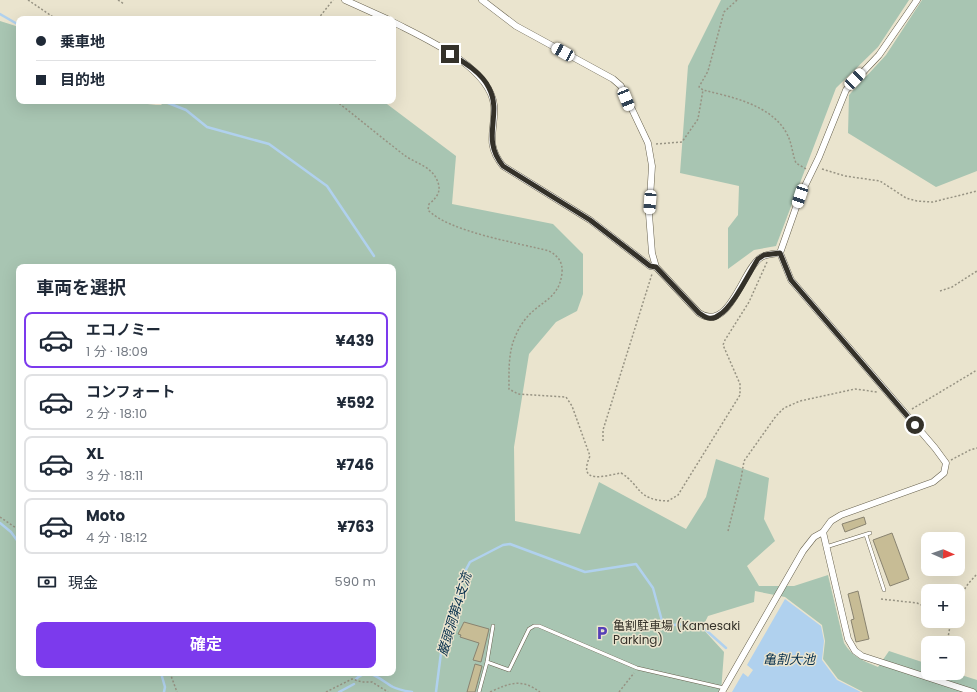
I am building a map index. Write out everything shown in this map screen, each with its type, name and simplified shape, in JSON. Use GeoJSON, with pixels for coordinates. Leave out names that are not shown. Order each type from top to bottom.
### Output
{"type":"FeatureCollection","features":[{"type":"Feature","properties":{"kind":"street"},"geometry":{"type":"LineString","coordinates":[[345,0],[381,16]]}},
{"type":"Feature","properties":{"kind":"street"},"geometry":{"type":"LineString","coordinates":[[482,0],[516,26],[613,79],[621,86],[648,143],[652,166],[649,214],[652,253],[656,267],[699,313],[706,318],[712,318],[720,315],[738,292],[758,259],[764,255],[780,253]]}},
{"type":"Feature","properties":{"kind":"street"},"geometry":{"type":"LineString","coordinates":[[723,690],[803,551],[814,538],[823,532],[831,521],[841,515],[933,482],[944,473],[946,462],[791,280],[780,253],[800,196],[846,90],[879,55],[917,0]]}},
{"type":"Feature","properties":{"kind":"street"},"geometry":{"type":"LineString","coordinates":[[396,24],[461,60],[482,77],[490,89],[494,105],[492,146],[496,157],[503,166],[590,220],[650,266],[656,267]]}},
{"type":"Feature","properties":{"kind":"street"},"geometry":{"type":"LineString","coordinates":[[823,532],[848,639],[855,651],[862,656],[973,692]]}},
{"type":"Feature","properties":{"kind":"lane"},"geometry":{"type":"LineString","coordinates":[[826,547],[868,534],[884,590]]}},
{"type":"Feature","properties":{"kind":"lane"},"geometry":{"type":"LineString","coordinates":[[479,692],[487,662],[493,626]]}},
{"type":"Feature","properties":{"kind":"lane"},"geometry":{"type":"LineString","coordinates":[[487,662],[509,670],[529,629],[534,626],[549,630],[637,668],[723,690]]}},
{"type":"Feature","properties":{"kind":"path"},"geometry":{"type":"LineString","coordinates":[[28,0],[52,16]]}},
{"type":"Feature","properties":{"kind":"path"},"geometry":{"type":"LineString","coordinates":[[118,0],[124,4]]}},
{"type":"Feature","properties":{"kind":"path"},"geometry":{"type":"LineString","coordinates":[[320,16],[333,0]]}},
{"type":"Feature","properties":{"kind":"path"},"geometry":{"type":"LineString","coordinates":[[736,0],[724,12],[708,71],[699,87],[703,90],[745,101],[777,120],[791,142],[796,163],[801,167],[812,171],[824,169],[845,176],[880,180],[906,198],[916,201],[933,202],[977,191]]}},
{"type":"Feature","properties":{"kind":"path"},"geometry":{"type":"LineString","coordinates":[[648,143],[661,144],[682,142],[698,119],[703,90]]}},
{"type":"Feature","properties":{"kind":"path"},"geometry":{"type":"LineString","coordinates":[[340,104],[405,156],[429,170],[435,176],[439,192],[438,197],[429,204],[428,210],[441,221],[476,233],[549,251],[557,255],[563,268],[561,284],[552,298],[538,307],[524,321],[514,338],[509,366],[508,389],[518,394],[566,397],[572,406],[590,456],[585,466],[586,470],[594,476],[600,478],[621,473],[627,476],[641,494],[661,501],[672,500],[678,495],[740,395],[740,384],[723,345],[724,340],[749,302],[770,255]]}},
{"type":"Feature","properties":{"kind":"path"},"geometry":{"type":"LineString","coordinates":[[603,441],[603,430],[651,278],[656,267]]}},
{"type":"Feature","properties":{"kind":"path"},"geometry":{"type":"LineString","coordinates":[[940,291],[952,287],[977,271]]}},
{"type":"Feature","properties":{"kind":"path"},"geometry":{"type":"LineString","coordinates":[[905,414],[977,370]]}},
{"type":"Feature","properties":{"kind":"path"},"geometry":{"type":"LineString","coordinates":[[728,531],[744,461],[776,416],[784,408],[800,401],[855,389],[887,393]]}},
{"type":"Feature","properties":{"kind":"path"},"geometry":{"type":"LineString","coordinates":[[946,462],[977,448]]}},
{"type":"Feature","properties":{"kind":"path"},"geometry":{"type":"LineString","coordinates":[[0,517],[16,528]]}},
{"type":"Feature","properties":{"kind":"path"},"geometry":{"type":"LineString","coordinates":[[965,589],[977,574]]}},
{"type":"Feature","properties":{"kind":"path"},"geometry":{"type":"LineString","coordinates":[[881,599],[917,603],[921,605]]}},
{"type":"Feature","properties":{"kind":"path"},"geometry":{"type":"LineString","coordinates":[[619,692],[631,679],[637,668]]}},
{"type":"Feature","properties":{"kind":"path"},"geometry":{"type":"LineString","coordinates":[[171,676],[177,692]]}},
{"type":"Feature","properties":{"kind":"path"},"geometry":{"type":"LineString","coordinates":[[326,692],[352,679],[362,682],[372,682],[388,692]]}},
{"type":"Feature","properties":{"kind":"path"},"geometry":{"type":"LineString","coordinates":[[490,692],[508,684],[528,684],[540,692]]}},
{"type":"Feature","properties":{"kind":"green space"},"geometry":{"type":"Polygon","coordinates":[[[721,0],[909,0],[878,47],[836,88],[776,246],[754,250],[728,269],[728,228],[738,215],[739,186],[680,173],[688,66],[721,0]]]}},
{"type":"Feature","properties":{"kind":"green space"},"geometry":{"type":"Polygon","coordinates":[[[922,0],[977,0],[977,171],[936,187],[848,133],[849,95],[886,55],[922,0]]]}},
{"type":"Feature","properties":{"kind":"green space"},"geometry":{"type":"Polygon","coordinates":[[[0,21],[16,26],[16,104],[387,104],[456,156],[452,204],[553,224],[583,254],[583,294],[577,311],[556,322],[529,354],[514,447],[515,521],[580,534],[599,482],[686,529],[706,497],[716,459],[769,478],[764,519],[775,541],[747,566],[759,586],[794,586],[828,575],[844,643],[851,652],[878,667],[889,651],[921,662],[921,680],[965,680],[965,676],[977,680],[977,692],[863,692],[838,679],[823,659],[825,641],[822,625],[785,597],[755,591],[754,602],[708,616],[702,628],[724,652],[721,692],[0,692],[0,21]]]}},
{"type":"Feature","properties":{"kind":"water","name":"亀割大池"},"geometry":{"type":"Polygon","coordinates":[[[785,599],[821,626],[824,641],[822,660],[837,680],[861,692],[732,692],[743,673],[748,677],[753,670],[747,665],[785,599]]]}},
{"type":"Feature","properties":{"kind":"building"},"geometry":{"type":"Polygon","coordinates":[[[864,517],[866,524],[845,532],[842,524],[864,517]]]}},
{"type":"Feature","properties":{"kind":"building"},"geometry":{"type":"Polygon","coordinates":[[[892,533],[909,579],[890,586],[873,540],[892,533]]]}},
{"type":"Feature","properties":{"kind":"building"},"geometry":{"type":"Polygon","coordinates":[[[858,591],[869,639],[856,642],[851,620],[854,619],[848,594],[858,591]]]}},
{"type":"Feature","properties":{"kind":"building"},"geometry":{"type":"Polygon","coordinates":[[[464,622],[489,629],[481,662],[473,660],[479,643],[460,637],[461,635],[458,634],[464,622]]]}},
{"type":"Feature","properties":{"kind":"building"},"geometry":{"type":"Polygon","coordinates":[[[475,664],[482,666],[475,692],[467,692],[475,664]]]}},
{"type":"Feature","properties":{"kind":"waterway"},"geometry":{"type":"LineString","coordinates":[[0,14],[16,23]]}},
{"type":"Feature","properties":{"kind":"waterway"},"geometry":{"type":"LineString","coordinates":[[171,104],[186,110],[207,127],[269,144],[327,186],[374,256]]}},
{"type":"Feature","properties":{"kind":"waterway"},"geometry":{"type":"LineString","coordinates":[[0,523],[11,532],[16,539]]}},
{"type":"Feature","properties":{"kind":"waterway","name":"巌頭洞第4支流"},"geometry":{"type":"LineString","coordinates":[[436,692],[442,645],[456,610],[462,577],[470,562],[503,545],[510,544],[585,572],[636,564],[653,588],[662,621],[673,625],[698,623],[726,648]]}},
{"type":"Feature","properties":{"kind":"waterway"},"geometry":{"type":"LineString","coordinates":[[162,676],[165,687],[164,692]]}},
{"type":"Feature","properties":{"kind":"waterway","name":"巌頭洞第4支流"},"geometry":{"type":"LineString","coordinates":[[356,679],[360,676]]}},
{"type":"Feature","properties":{"kind":"waterway","name":"巌頭洞第4支流"},"geometry":{"type":"LineString","coordinates":[[375,676],[395,688],[412,692]]}},
{"type":"Feature","properties":{"kind":"waterway","name":"巌頭洞第4支流"},"geometry":{"type":"LineString","coordinates":[[339,692],[354,684]]}},
{"type":"Feature","properties":{"kind":"place","name":"亀割駐車場 (Kamesaki Parking)"},"geometry":{"type":"Point","coordinates":[602,633]}},
{"type":"Feature","properties":{"kind":"route"},"geometry":{"type":"LineString","coordinates":[[450,54],[461,60],[482,77],[490,89],[494,105],[492,146],[496,157],[503,166],[590,220],[650,266],[656,267],[699,313],[706,318],[712,318],[720,315],[738,292],[758,259],[764,255],[780,253],[791,280],[915,425]]}}]}
